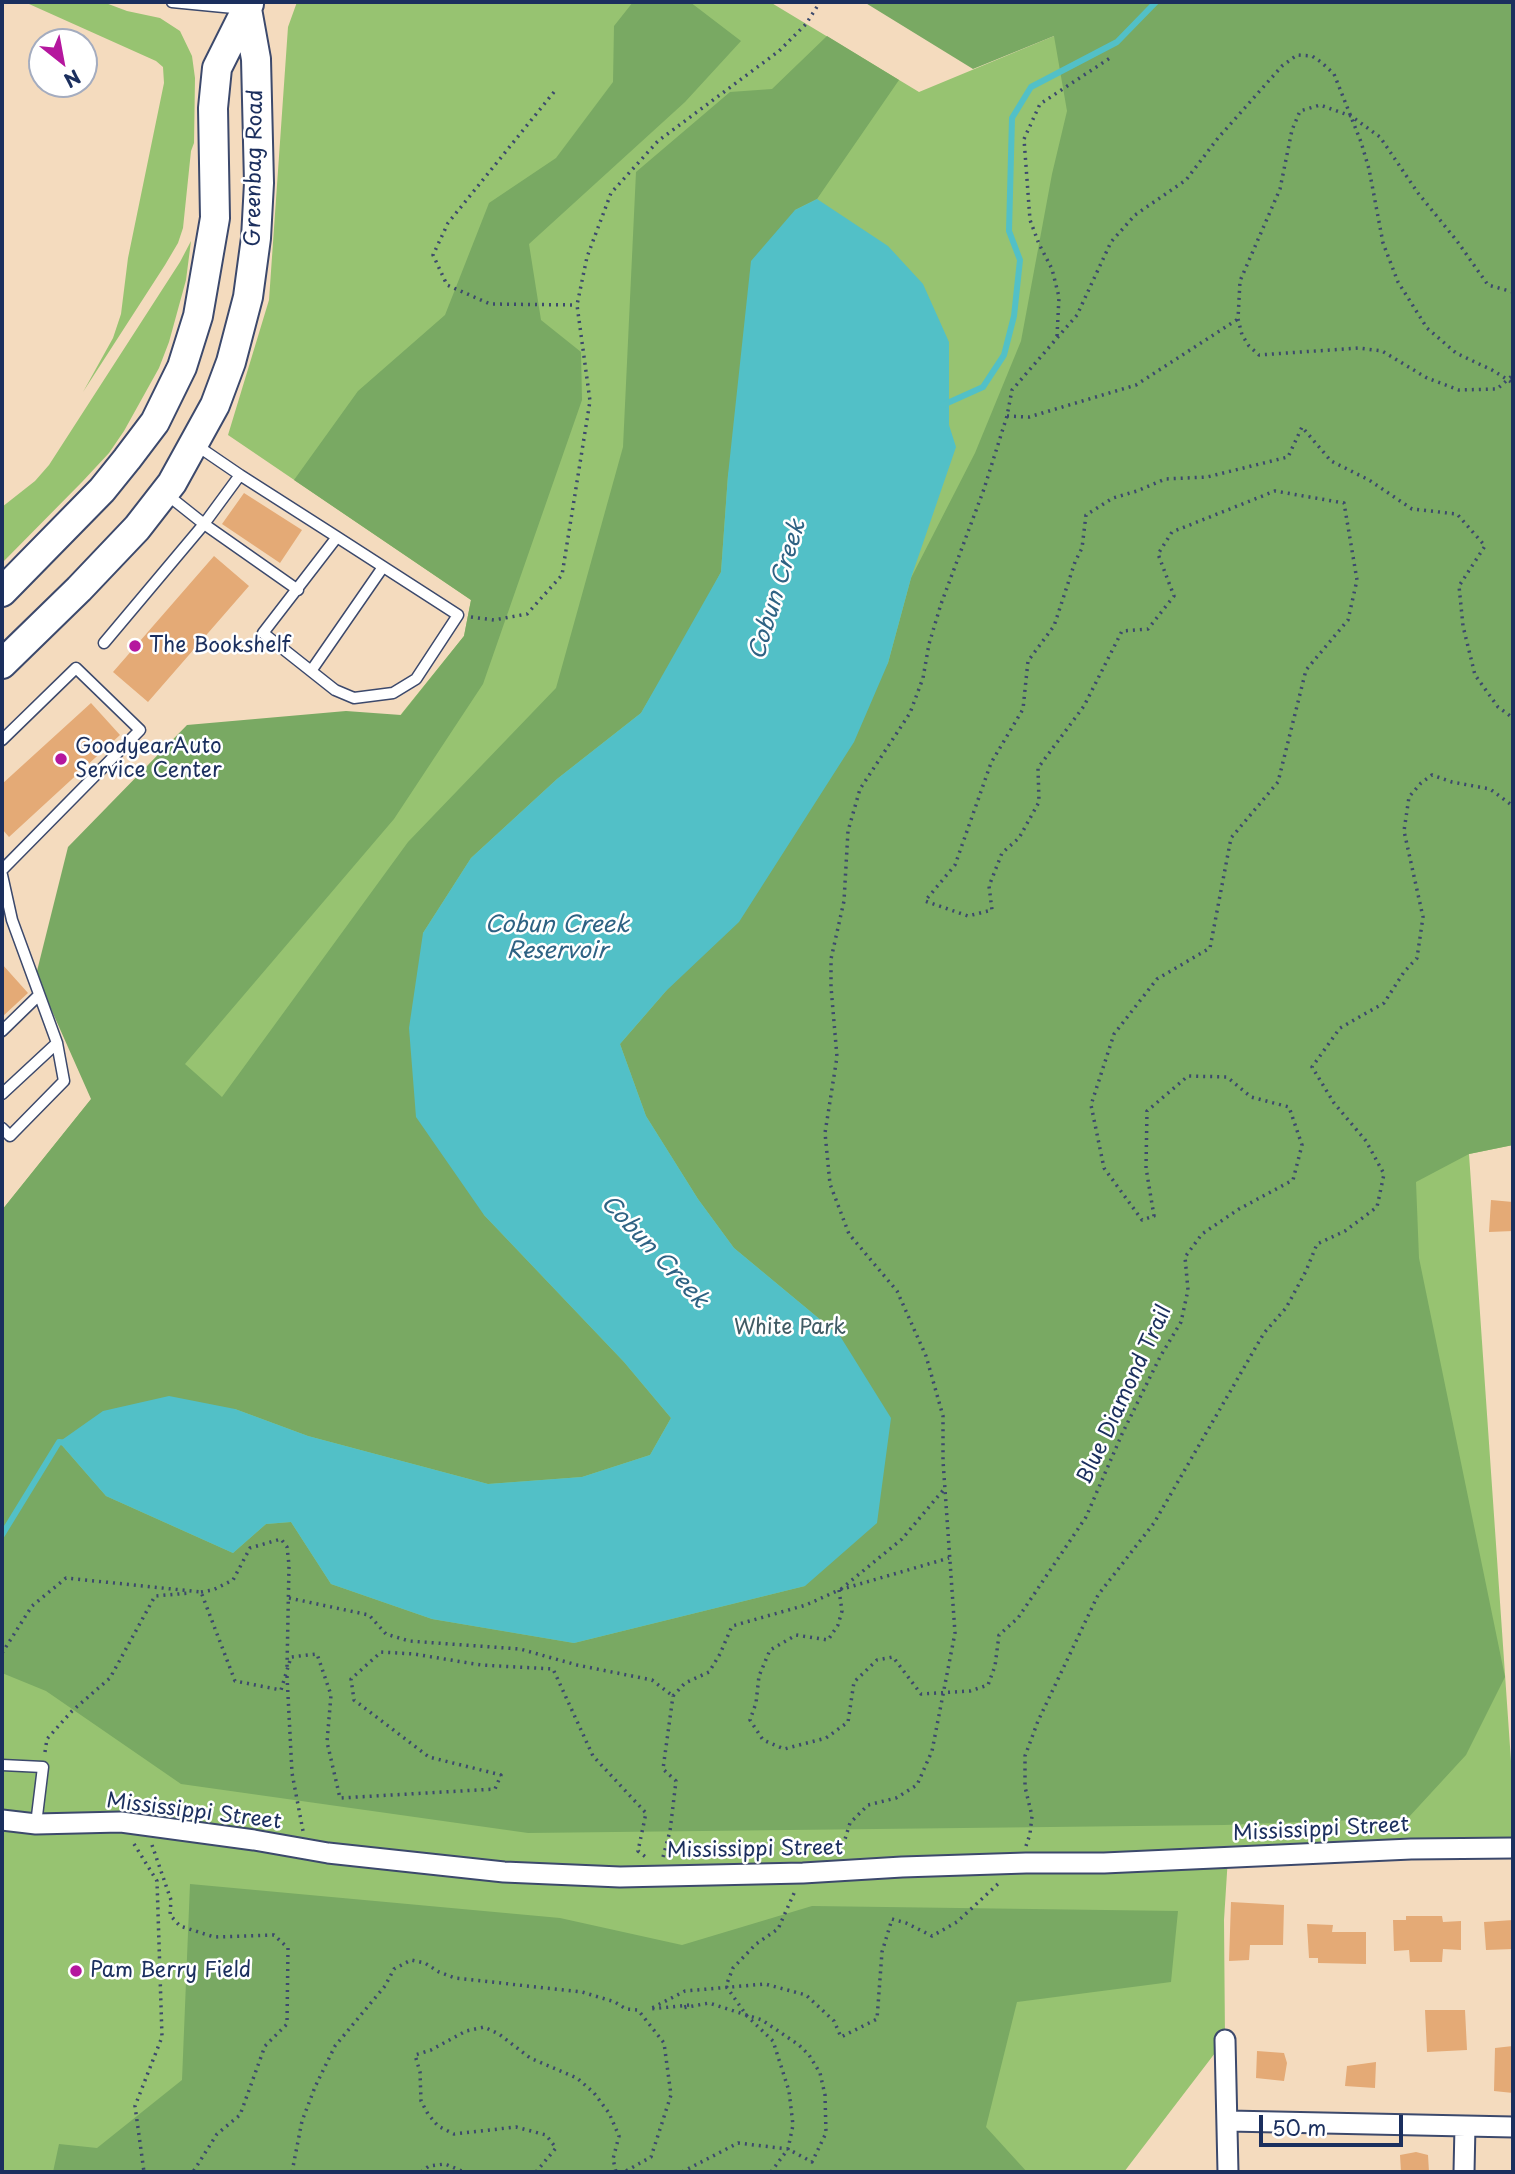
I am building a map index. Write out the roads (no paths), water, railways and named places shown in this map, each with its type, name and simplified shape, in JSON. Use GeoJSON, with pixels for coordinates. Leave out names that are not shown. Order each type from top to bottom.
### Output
{"type":"FeatureCollection","features":[{"type":"Feature","properties":{"kind":"main road","name":"Greenbag Road"},"geometry":{"type":"LineString","coordinates":[[2,664],[137,528],[164,493],[195,444],[215,405],[231,362],[248,297],[256,238],[260,183],[256,59],[248,5]]}},
{"type":"Feature","properties":{"kind":"main road","name":"Greenbag Road"},"geometry":{"type":"LineString","coordinates":[[2,592],[102,490],[127,459],[155,422],[182,367],[198,316],[215,218],[213,108],[217,68],[248,5]]}},
{"type":"Feature","properties":{"kind":"street","name":"Mississippi Street"},"geometry":{"type":"LineString","coordinates":[[2,1820],[36,1824],[121,1822],[309,1850],[504,1872],[620,1877],[803,1874],[902,1867],[1104,1863],[1411,1849],[1513,1849]]}},
{"type":"Feature","properties":{"kind":"street"},"geometry":{"type":"LineString","coordinates":[[1225,2040],[1229,2121],[1228,2172]]}},
{"type":"Feature","properties":{"kind":"street"},"geometry":{"type":"LineString","coordinates":[[1229,2121],[1513,2127]]}},
{"type":"Feature","properties":{"kind":"street"},"geometry":{"type":"LineString","coordinates":[[1464,2172],[1465,2126]]}},
{"type":"Feature","properties":{"kind":"lane"},"geometry":{"type":"LineString","coordinates":[[172,2],[248,5]]}},
{"type":"Feature","properties":{"kind":"lane"},"geometry":{"type":"LineString","coordinates":[[195,444],[458,615],[416,679],[393,693],[354,698],[335,690],[263,633],[337,537]]}},
{"type":"Feature","properties":{"kind":"lane"},"geometry":{"type":"LineString","coordinates":[[104,643],[204,524],[240,475]]}},
{"type":"Feature","properties":{"kind":"lane"},"geometry":{"type":"LineString","coordinates":[[164,493],[298,590]]}},
{"type":"Feature","properties":{"kind":"lane"},"geometry":{"type":"LineString","coordinates":[[311,671],[383,567]]}},
{"type":"Feature","properties":{"kind":"lane"},"geometry":{"type":"LineString","coordinates":[[2,740],[76,668],[140,730],[2,873],[10,912],[57,1043],[64,1081],[10,1136],[2,1128]]}},
{"type":"Feature","properties":{"kind":"lane"},"geometry":{"type":"LineString","coordinates":[[2,920],[10,912]]}},
{"type":"Feature","properties":{"kind":"lane"},"geometry":{"type":"LineString","coordinates":[[2,1031],[39,995]]}},
{"type":"Feature","properties":{"kind":"lane"},"geometry":{"type":"LineString","coordinates":[[2,1094],[57,1043]]}},
{"type":"Feature","properties":{"kind":"lane"},"geometry":{"type":"LineString","coordinates":[[2,1765],[43,1767],[36,1824]]}},
{"type":"Feature","properties":{"kind":"water","name":"Cobun Creek Reservoir"},"geometry":{"type":"Polygon","coordinates":[[[817,199],[888,246],[923,284],[949,342],[949,425],[956,447],[911,578],[888,663],[854,742],[739,922],[666,991],[620,1044],[646,1116],[698,1199],[734,1248],[840,1336],[891,1418],[877,1523],[805,1586],[574,1643],[432,1619],[331,1584],[291,1522],[266,1524],[233,1553],[106,1496],[59,1442],[103,1411],[169,1396],[235,1409],[308,1436],[488,1484],[582,1477],[650,1455],[671,1418],[624,1362],[484,1215],[416,1117],[409,1028],[423,933],[471,858],[557,779],[641,713],[721,572],[728,475],[751,261],[795,210],[817,199]]]}},
{"type":"Feature","properties":{"kind":"waterway","name":"Cobun Creek"},"geometry":{"type":"LineString","coordinates":[[943,405],[983,387],[1004,355],[1014,316],[1020,260],[1009,231],[1012,118],[1031,87],[1117,42],[1156,2]]}},
{"type":"Feature","properties":{"kind":"waterway","name":"Cobun Creek"},"geometry":{"type":"LineString","coordinates":[[2,1535],[59,1442],[67,1443]]}},
{"type":"Feature","properties":{"kind":"place","name":"The Bookshelf"},"geometry":{"type":"Point","coordinates":[135,646]}},
{"type":"Feature","properties":{"kind":"place","name":"GoodyearAuto Service Center"},"geometry":{"type":"Point","coordinates":[61,759]}},
{"type":"Feature","properties":{"kind":"place","name":"Pam Berry Field"},"geometry":{"type":"Point","coordinates":[76,1971]}},
{"type":"Feature","properties":{"kind":"park label","name":"White Park"},"geometry":{"type":"Point","coordinates":[790,1328]}}]}
